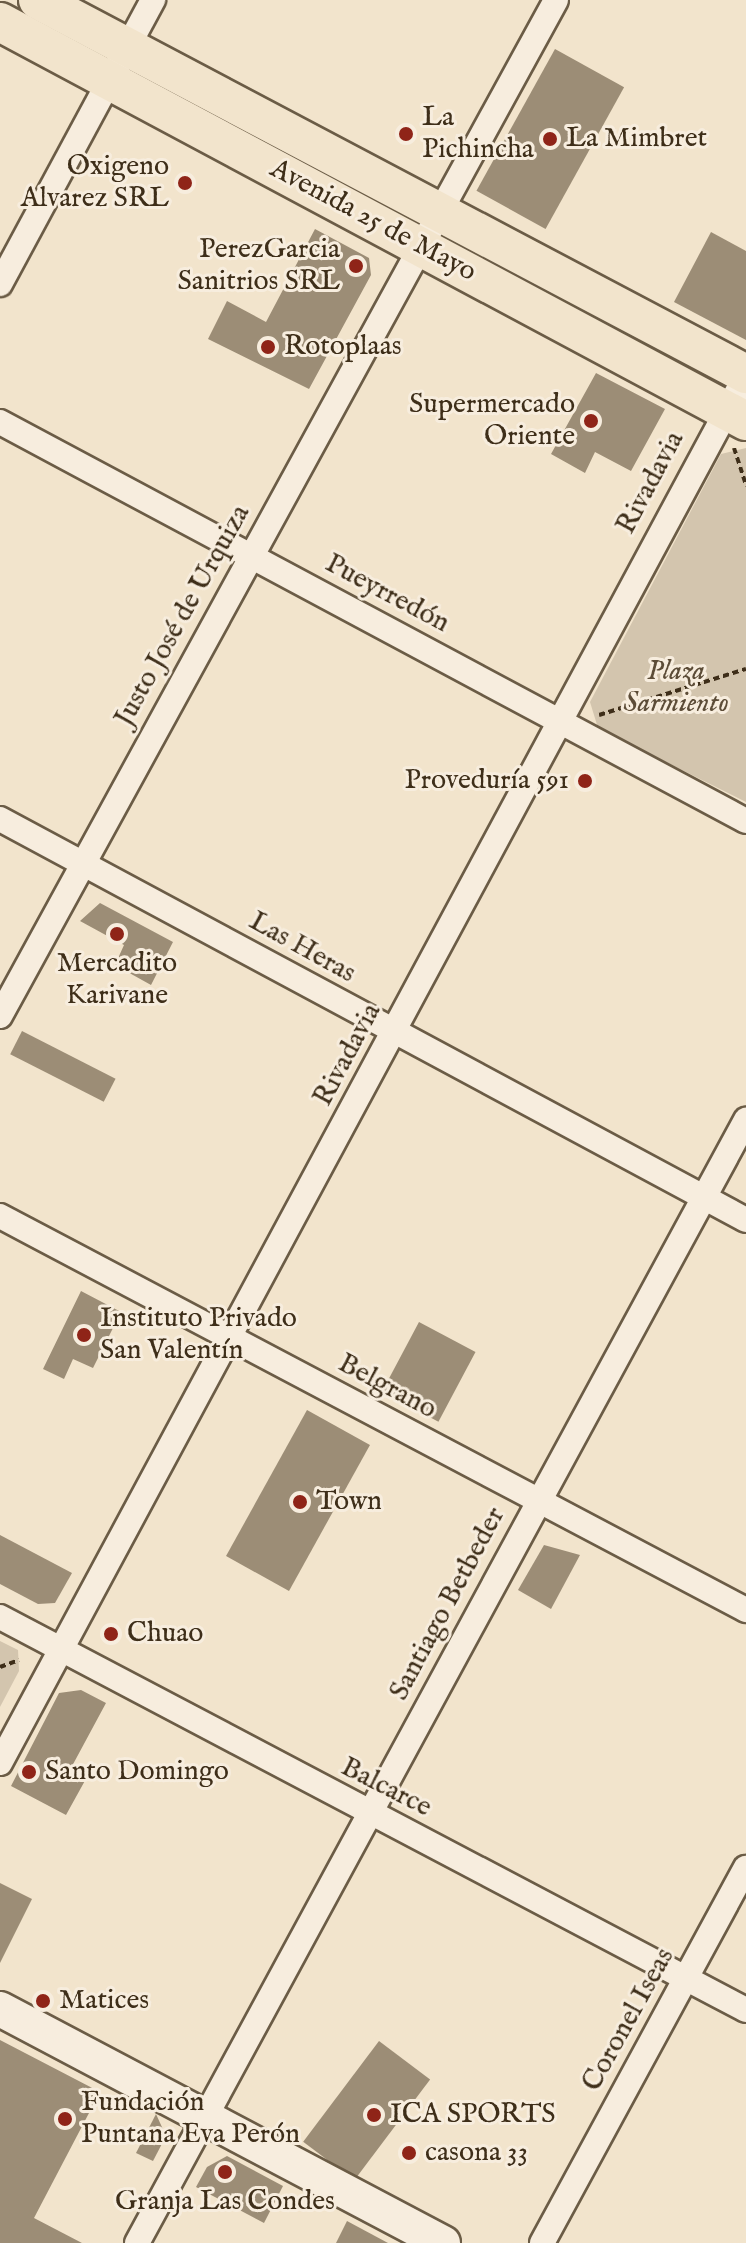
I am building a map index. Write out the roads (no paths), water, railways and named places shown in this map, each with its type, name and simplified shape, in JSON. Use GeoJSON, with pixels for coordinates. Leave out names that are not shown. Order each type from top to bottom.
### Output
{"type":"FeatureCollection","features":[{"type":"Feature","properties":{"kind":"main road","name":"Avenida 25 de Mayo"},"geometry":{"type":"LineString","coordinates":[[38,0],[118,63],[420,246],[735,426]]}},
{"type":"Feature","properties":{"kind":"main road","name":"Avenida 25 de Mayo"},"geometry":{"type":"LineString","coordinates":[[0,22],[118,63],[440,212],[746,374]]}},
{"type":"Feature","properties":{"kind":"street"},"geometry":{"type":"LineString","coordinates":[[0,284],[153,0]]}},
{"type":"Feature","properties":{"kind":"street"},"geometry":{"type":"LineString","coordinates":[[440,212],[556,0]]}},
{"type":"Feature","properties":{"kind":"street","name":"Justo José de Urquiza"},"geometry":{"type":"LineString","coordinates":[[0,1016],[440,212]]}},
{"type":"Feature","properties":{"kind":"street","name":"Rivadavia"},"geometry":{"type":"LineString","coordinates":[[0,1763],[59,1648],[395,1033],[557,718],[735,426],[746,374]]}},
{"type":"Feature","properties":{"kind":"street","name":"Pueyrredón"},"geometry":{"type":"LineString","coordinates":[[0,422],[746,821]]}},
{"type":"Feature","properties":{"kind":"street","name":"Las Heras"},"geometry":{"type":"LineString","coordinates":[[0,819],[746,1220]]}},
{"type":"Feature","properties":{"kind":"street","name":"Santiago Betbeder"},"geometry":{"type":"LineString","coordinates":[[137,2243],[746,1120]]}},
{"type":"Feature","properties":{"kind":"street","name":"Belgrano"},"geometry":{"type":"LineString","coordinates":[[0,1216],[746,1610]]}},
{"type":"Feature","properties":{"kind":"street","name":"Balcarce"},"geometry":{"type":"LineString","coordinates":[[0,1617],[746,2010]]}},
{"type":"Feature","properties":{"kind":"street","name":"Coronel Iseas"},"geometry":{"type":"LineString","coordinates":[[542,2243],[746,1868]]}},
{"type":"Feature","properties":{"kind":"street"},"geometry":{"type":"LineString","coordinates":[[0,2009],[443,2243]]}},
{"type":"Feature","properties":{"kind":"place","name":"La Pichincha"},"geometry":{"type":"Point","coordinates":[406,134]}},
{"type":"Feature","properties":{"kind":"place","name":"La Mimbret"},"geometry":{"type":"Point","coordinates":[550,139]}},
{"type":"Feature","properties":{"kind":"place","name":"Oxigeno Alvarez SRL"},"geometry":{"type":"Point","coordinates":[185,183]}},
{"type":"Feature","properties":{"kind":"place","name":"PerezGarcia Sanitrios SRL"},"geometry":{"type":"Point","coordinates":[356,266]}},
{"type":"Feature","properties":{"kind":"place","name":"Rotoplaas"},"geometry":{"type":"Point","coordinates":[268,347]}},
{"type":"Feature","properties":{"kind":"place","name":"Supermercado Oriente"},"geometry":{"type":"Point","coordinates":[591,421]}},
{"type":"Feature","properties":{"kind":"place","name":"Proveduría 591"},"geometry":{"type":"Point","coordinates":[585,781]}},
{"type":"Feature","properties":{"kind":"place","name":"Mercadito Karivane"},"geometry":{"type":"Point","coordinates":[117,934]}},
{"type":"Feature","properties":{"kind":"place","name":"Instituto Privado San Valentín"},"geometry":{"type":"Point","coordinates":[84,1335]}},
{"type":"Feature","properties":{"kind":"place","name":"Town"},"geometry":{"type":"Point","coordinates":[300,1502]}},
{"type":"Feature","properties":{"kind":"place","name":"Chuao"},"geometry":{"type":"Point","coordinates":[111,1634]}},
{"type":"Feature","properties":{"kind":"place","name":"Santo Domingo"},"geometry":{"type":"Point","coordinates":[29,1772]}},
{"type":"Feature","properties":{"kind":"place","name":"Matices"},"geometry":{"type":"Point","coordinates":[43,2001]}},
{"type":"Feature","properties":{"kind":"place","name":"ICA SPORTS"},"geometry":{"type":"Point","coordinates":[374,2115]}},
{"type":"Feature","properties":{"kind":"place","name":"Fundación Puntana Eva Perón"},"geometry":{"type":"Point","coordinates":[65,2119]}},
{"type":"Feature","properties":{"kind":"place","name":"casona 33"},"geometry":{"type":"Point","coordinates":[409,2153]}},
{"type":"Feature","properties":{"kind":"place","name":"Granja Las Condes"},"geometry":{"type":"Point","coordinates":[225,2172]}},
{"type":"Feature","properties":{"kind":"park label","name":"Plaza Sarmiento"},"geometry":{"type":"Point","coordinates":[676,688]}}]}
